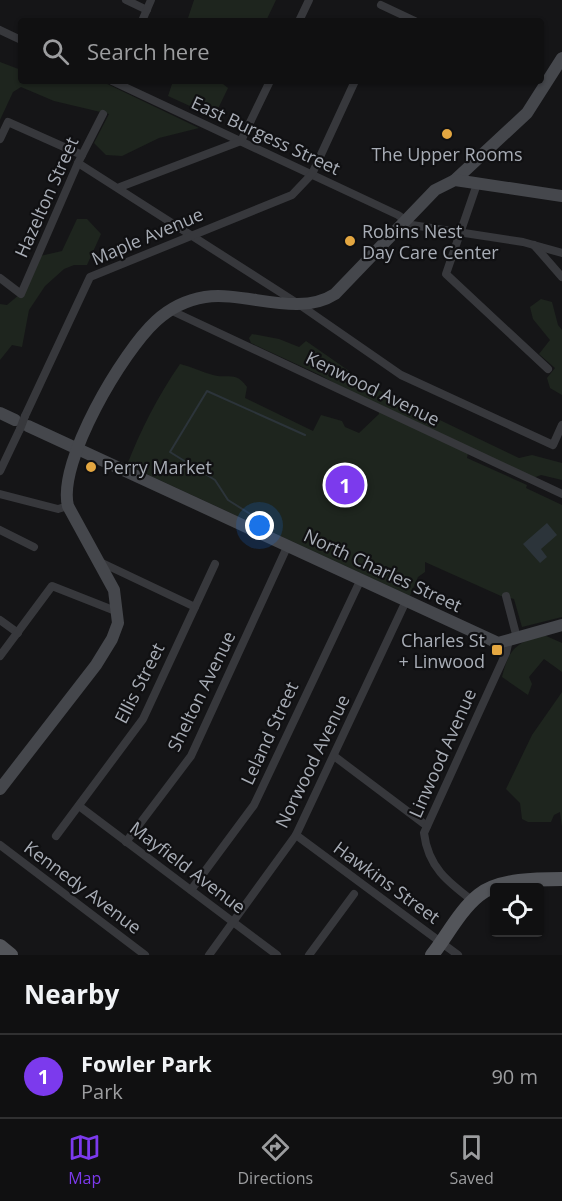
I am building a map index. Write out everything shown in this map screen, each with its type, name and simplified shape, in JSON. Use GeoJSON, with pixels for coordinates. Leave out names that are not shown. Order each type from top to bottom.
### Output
{"type":"FeatureCollection","features":[{"type":"Feature","properties":{"kind":"main road"},"geometry":{"type":"LineString","coordinates":[[544,82],[562,58]]}},
{"type":"Feature","properties":{"kind":"main road"},"geometry":{"type":"LineString","coordinates":[[0,789],[96,664],[112,639],[118,612],[114,590],[68,506],[67,482],[98,401],[142,335],[170,310],[190,301],[219,296],[297,303],[324,301],[335,294],[435,190],[455,180],[527,113],[543,84]]}},
{"type":"Feature","properties":{"kind":"main road"},"geometry":{"type":"LineString","coordinates":[[455,180],[562,196]]}},
{"type":"Feature","properties":{"kind":"main road","name":"North Charles Street"},"geometry":{"type":"LineString","coordinates":[[0,412],[498,644],[562,625]]}},
{"type":"Feature","properties":{"kind":"main road"},"geometry":{"type":"LineString","coordinates":[[432,955],[473,901],[486,890],[497,886],[562,879]]}},
{"type":"Feature","properties":{"kind":"main road"},"geometry":{"type":"LineString","coordinates":[[0,946],[10,955]]}},
{"type":"Feature","properties":{"kind":"street"},"geometry":{"type":"LineString","coordinates":[[126,0],[147,10]]}},
{"type":"Feature","properties":{"kind":"street"},"geometry":{"type":"LineString","coordinates":[[143,18],[151,0]]}},
{"type":"Feature","properties":{"kind":"street"},"geometry":{"type":"LineString","coordinates":[[300,18],[309,0]]}},
{"type":"Feature","properties":{"kind":"street"},"geometry":{"type":"LineString","coordinates":[[381,5],[408,18]]}},
{"type":"Feature","properties":{"kind":"street"},"geometry":{"type":"LineString","coordinates":[[0,30],[18,39]]}},
{"type":"Feature","properties":{"kind":"street","name":"East Burgess Street"},"geometry":{"type":"LineString","coordinates":[[119,84],[417,226],[534,245],[562,253]]}},
{"type":"Feature","properties":{"kind":"street"},"geometry":{"type":"LineString","coordinates":[[120,188],[241,141],[269,84]]}},
{"type":"Feature","properties":{"kind":"street","name":"Maple Avenue"},"geometry":{"type":"LineString","coordinates":[[0,471],[90,278],[292,195],[312,174],[354,84]]}},
{"type":"Feature","properties":{"kind":"street","name":"Hazelton Street"},"geometry":{"type":"LineString","coordinates":[[0,278],[21,294],[80,159],[103,114]]}},
{"type":"Feature","properties":{"kind":"street"},"geometry":{"type":"LineString","coordinates":[[0,139],[8,122],[80,159],[401,375],[553,445],[562,425]]}},
{"type":"Feature","properties":{"kind":"street"},"geometry":{"type":"LineString","coordinates":[[477,184],[446,274],[548,369]]}},
{"type":"Feature","properties":{"kind":"street"},"geometry":{"type":"LineString","coordinates":[[534,245],[562,277]]}},
{"type":"Feature","properties":{"kind":"street","name":"Kenwood Avenue"},"geometry":{"type":"LineString","coordinates":[[170,310],[562,494]]}},
{"type":"Feature","properties":{"kind":"street"},"geometry":{"type":"LineString","coordinates":[[0,494],[58,509],[68,506]]}},
{"type":"Feature","properties":{"kind":"street"},"geometry":{"type":"LineString","coordinates":[[0,530],[34,547]]}},
{"type":"Feature","properties":{"kind":"street","name":"Shelton Avenue"},"geometry":{"type":"LineString","coordinates":[[126,842],[191,756],[288,545]]}},
{"type":"Feature","properties":{"kind":"street"},"geometry":{"type":"LineString","coordinates":[[99,562],[195,607]]}},
{"type":"Feature","properties":{"kind":"street","name":"Ellis Street"},"geometry":{"type":"LineString","coordinates":[[56,836],[143,719],[215,564]]}},
{"type":"Feature","properties":{"kind":"street","name":"Leland Street"},"geometry":{"type":"LineString","coordinates":[[191,890],[254,805],[361,579]]}},
{"type":"Feature","properties":{"kind":"street"},"geometry":{"type":"LineString","coordinates":[[0,656],[52,586],[118,612]]}},
{"type":"Feature","properties":{"kind":"street"},"geometry":{"type":"LineString","coordinates":[[506,596],[513,639]]}},
{"type":"Feature","properties":{"kind":"street","name":"Norwood Avenue"},"geometry":{"type":"LineString","coordinates":[[209,955],[296,836],[406,601]]}},
{"type":"Feature","properties":{"kind":"street"},"geometry":{"type":"LineString","coordinates":[[0,620],[18,633]]}},
{"type":"Feature","properties":{"kind":"street","name":"Linwood Avenue"},"geometry":{"type":"LineString","coordinates":[[473,901],[440,874],[426,841],[427,826],[513,639]]}},
{"type":"Feature","properties":{"kind":"street"},"geometry":{"type":"LineString","coordinates":[[334,756],[427,826]]}},
{"type":"Feature","properties":{"kind":"street","name":"Mayfield Avenue"},"geometry":{"type":"LineString","coordinates":[[79,806],[277,955]]}},
{"type":"Feature","properties":{"kind":"street","name":"Hawkins Street"},"geometry":{"type":"LineString","coordinates":[[296,836],[458,955]]}},
{"type":"Feature","properties":{"kind":"street","name":"Kennedy Avenue"},"geometry":{"type":"LineString","coordinates":[[0,845],[146,955]]}},
{"type":"Feature","properties":{"kind":"street"},"geometry":{"type":"LineString","coordinates":[[309,955],[354,894]]}},
{"type":"Feature","properties":{"kind":"shaded area"},"geometry":{"type":"Polygon","coordinates":[[[194,0],[276,0],[267,18],[188,18],[194,0]]]}},
{"type":"Feature","properties":{"kind":"shaded area"},"geometry":{"type":"Polygon","coordinates":[[[0,62],[18,69],[18,84],[107,84],[199,128],[159,138],[122,156],[106,155],[94,143],[109,114],[54,101],[21,87],[13,92],[0,120],[0,62]]]}},
{"type":"Feature","properties":{"kind":"shaded area"},"geometry":{"type":"Polygon","coordinates":[[[172,84],[223,84],[228,88],[214,117],[168,96],[172,84]]]}},
{"type":"Feature","properties":{"kind":"shaded area"},"geometry":{"type":"Polygon","coordinates":[[[77,219],[87,219],[101,234],[87,265],[74,265],[64,269],[45,286],[29,310],[22,347],[12,345],[0,360],[0,304],[7,305],[26,289],[40,256],[62,251],[77,219]]]}},
{"type":"Feature","properties":{"kind":"shaded area"},"geometry":{"type":"Polygon","coordinates":[[[541,299],[552,302],[558,325],[562,330],[562,395],[550,388],[547,378],[555,368],[539,354],[550,340],[533,319],[530,307],[541,299]]]}},
{"type":"Feature","properties":{"kind":"shaded area"},"geometry":{"type":"Polygon","coordinates":[[[252,334],[279,339],[299,347],[306,341],[391,397],[397,405],[419,410],[519,458],[532,455],[562,463],[562,480],[541,475],[533,478],[469,448],[467,458],[527,485],[526,488],[562,505],[562,617],[522,627],[514,599],[501,596],[425,562],[425,572],[418,577],[410,596],[127,465],[150,413],[180,364],[213,375],[239,379],[247,387],[245,398],[313,431],[321,415],[342,421],[345,427],[359,433],[379,414],[378,408],[320,375],[251,343],[249,338],[252,334]]]}},
{"type":"Feature","properties":{"kind":"shaded area"},"geometry":{"type":"Polygon","coordinates":[[[547,523],[557,535],[541,549],[547,557],[540,563],[523,544],[547,523]]]}},
{"type":"Feature","properties":{"kind":"shaded area"},"geometry":{"type":"Polygon","coordinates":[[[544,635],[562,643],[562,672],[544,659],[529,677],[532,684],[528,695],[502,677],[515,648],[544,635]]]}},
{"type":"Feature","properties":{"kind":"shaded area"},"geometry":{"type":"Polygon","coordinates":[[[562,692],[562,827],[560,812],[554,815],[551,822],[528,822],[522,819],[520,803],[506,789],[532,735],[562,692]]]}},
{"type":"Feature","properties":{"kind":"waterway"},"geometry":{"type":"LineString","coordinates":[[274,529],[228,500],[215,480],[170,452],[207,391],[305,435]]}},
{"type":"Feature","properties":{"kind":"place","name":"The Upper Rooms"},"geometry":{"type":"Point","coordinates":[447,134]}},
{"type":"Feature","properties":{"kind":"place","name":"Robins Nest Day Care Center"},"geometry":{"type":"Point","coordinates":[350,241]}},
{"type":"Feature","properties":{"kind":"place","name":"Perry Market"},"geometry":{"type":"Point","coordinates":[91,467]}},
{"type":"Feature","properties":{"kind":"place","name":"Fowler Park"},"geometry":{"type":"Point","coordinates":[345,485]}},
{"type":"Feature","properties":{"kind":"place","name":"Charles St + Linwood"},"geometry":{"type":"Point","coordinates":[497,650]}}]}
